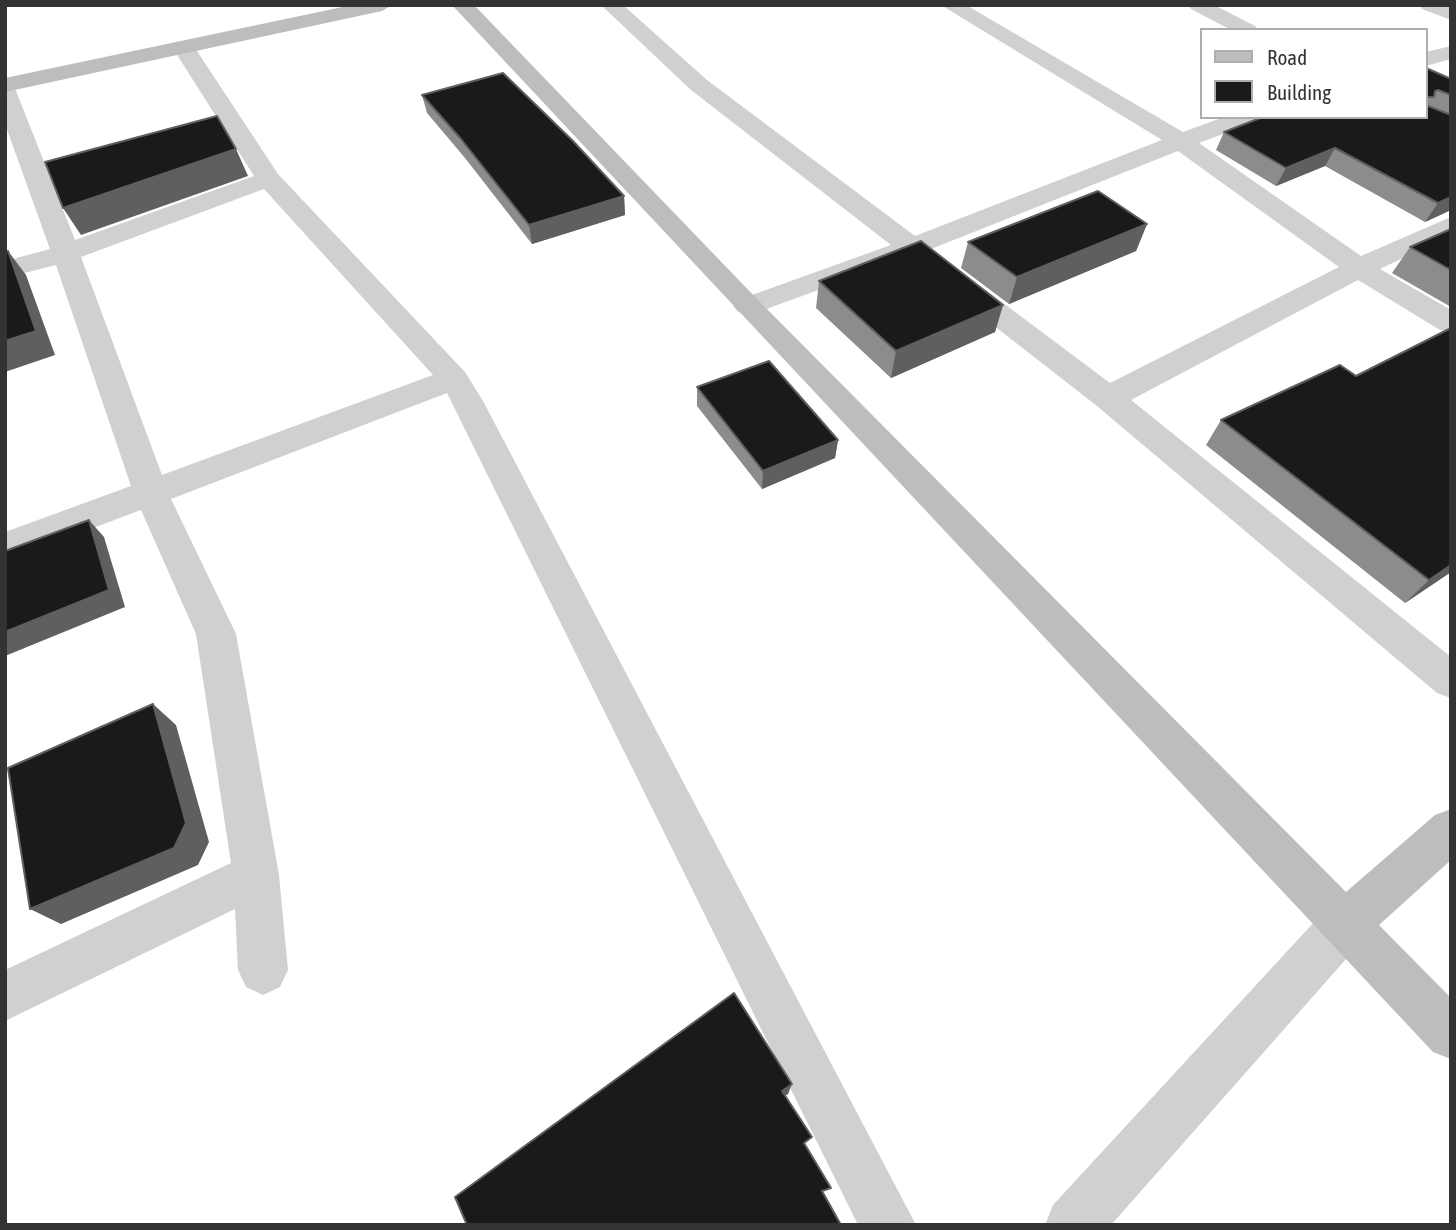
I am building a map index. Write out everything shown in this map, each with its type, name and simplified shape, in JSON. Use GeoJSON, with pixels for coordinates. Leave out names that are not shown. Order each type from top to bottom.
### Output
{"type":"FeatureCollection","features":[{"type":"Feature","properties":{"kind":"street"},"geometry":{"type":"LineString","coordinates":[[5,85],[382,5]]}},
{"type":"Feature","properties":{"kind":"street"},"geometry":{"type":"LineString","coordinates":[[462,5],[748,306],[1451,1034]]}},
{"type":"Feature","properties":{"kind":"street"},"geometry":{"type":"LineString","coordinates":[[611,5],[699,85],[1108,398],[1451,681]]}},
{"type":"Feature","properties":{"kind":"street"},"geometry":{"type":"LineString","coordinates":[[951,5],[1181,141],[1359,268],[1451,323]]}},
{"type":"Feature","properties":{"kind":"street"},"geometry":{"type":"LineString","coordinates":[[1198,5],[1244,28]]}},
{"type":"Feature","properties":{"kind":"street"},"geometry":{"type":"LineString","coordinates":[[1429,5],[1451,14]]}},
{"type":"Feature","properties":{"kind":"street"},"geometry":{"type":"LineString","coordinates":[[183,47],[269,179],[454,379],[478,421],[888,1225]]}},
{"type":"Feature","properties":{"kind":"street"},"geometry":{"type":"LineString","coordinates":[[1428,58],[1451,52]]}},
{"type":"Feature","properties":{"kind":"street"},"geometry":{"type":"LineString","coordinates":[[5,91],[151,493],[216,634],[256,875],[263,970]]}},
{"type":"Feature","properties":{"kind":"street"},"geometry":{"type":"LineString","coordinates":[[748,306],[912,247],[1242,119]]}},
{"type":"Feature","properties":{"kind":"street"},"geometry":{"type":"LineString","coordinates":[[5,270],[66,253],[269,179]]}},
{"type":"Feature","properties":{"kind":"street"},"geometry":{"type":"LineString","coordinates":[[1108,398],[1359,268],[1451,225]]}},
{"type":"Feature","properties":{"kind":"street"},"geometry":{"type":"LineString","coordinates":[[5,547],[454,379]]}},
{"type":"Feature","properties":{"kind":"street"},"geometry":{"type":"LineString","coordinates":[[1073,1225],[1345,924],[1451,830]]}},
{"type":"Feature","properties":{"kind":"street"},"geometry":{"type":"LineString","coordinates":[[5,996],[256,875]]}},
{"type":"Feature","properties":{"kind":"building"},"geometry":{"type":"Polygon","coordinates":[[[1428,69],[1451,79],[1451,95],[1438,90],[1435,91],[1434,97],[1428,97],[1428,69]]]}},
{"type":"Feature","properties":{"kind":"building"},"geometry":{"type":"Polygon","coordinates":[[[503,73],[573,141],[624,196],[529,225],[461,139],[422,95],[503,73]]]}},
{"type":"Feature","properties":{"kind":"building"},"geometry":{"type":"Polygon","coordinates":[[[1428,106],[1451,115],[1451,197],[1438,203],[1335,148],[1286,168],[1224,132],[1258,119],[1428,119],[1428,106]]]}},
{"type":"Feature","properties":{"kind":"building"},"geometry":{"type":"Polygon","coordinates":[[[217,116],[236,149],[63,208],[45,162],[217,116]]]}},
{"type":"Feature","properties":{"kind":"building"},"geometry":{"type":"Polygon","coordinates":[[[1098,191],[1147,224],[1017,277],[968,242],[1098,191]]]}},
{"type":"Feature","properties":{"kind":"building"},"geometry":{"type":"Polygon","coordinates":[[[1451,229],[1451,270],[1410,247],[1451,229]]]}},
{"type":"Feature","properties":{"kind":"building"},"geometry":{"type":"Polygon","coordinates":[[[921,241],[1003,305],[896,351],[819,281],[921,241]]]}},
{"type":"Feature","properties":{"kind":"building"},"geometry":{"type":"Polygon","coordinates":[[[8,251],[36,331],[5,341],[5,252],[8,251]]]}},
{"type":"Feature","properties":{"kind":"building"},"geometry":{"type":"Polygon","coordinates":[[[1451,328],[1451,565],[1429,580],[1221,420],[1340,365],[1356,376],[1451,328]]]}},
{"type":"Feature","properties":{"kind":"building"},"geometry":{"type":"Polygon","coordinates":[[[769,361],[838,440],[763,471],[697,387],[769,361]]]}},
{"type":"Feature","properties":{"kind":"building"},"geometry":{"type":"Polygon","coordinates":[[[89,520],[109,590],[5,632],[5,551],[89,520]]]}},
{"type":"Feature","properties":{"kind":"building"},"geometry":{"type":"Polygon","coordinates":[[[153,704],[186,823],[174,848],[30,909],[8,768],[153,704]]]}},
{"type":"Feature","properties":{"kind":"building"},"geometry":{"type":"Polygon","coordinates":[[[734,993],[792,1084],[782,1091],[812,1137],[804,1143],[831,1188],[822,1191],[841,1225],[467,1225],[455,1197],[734,993]]]}}]}
